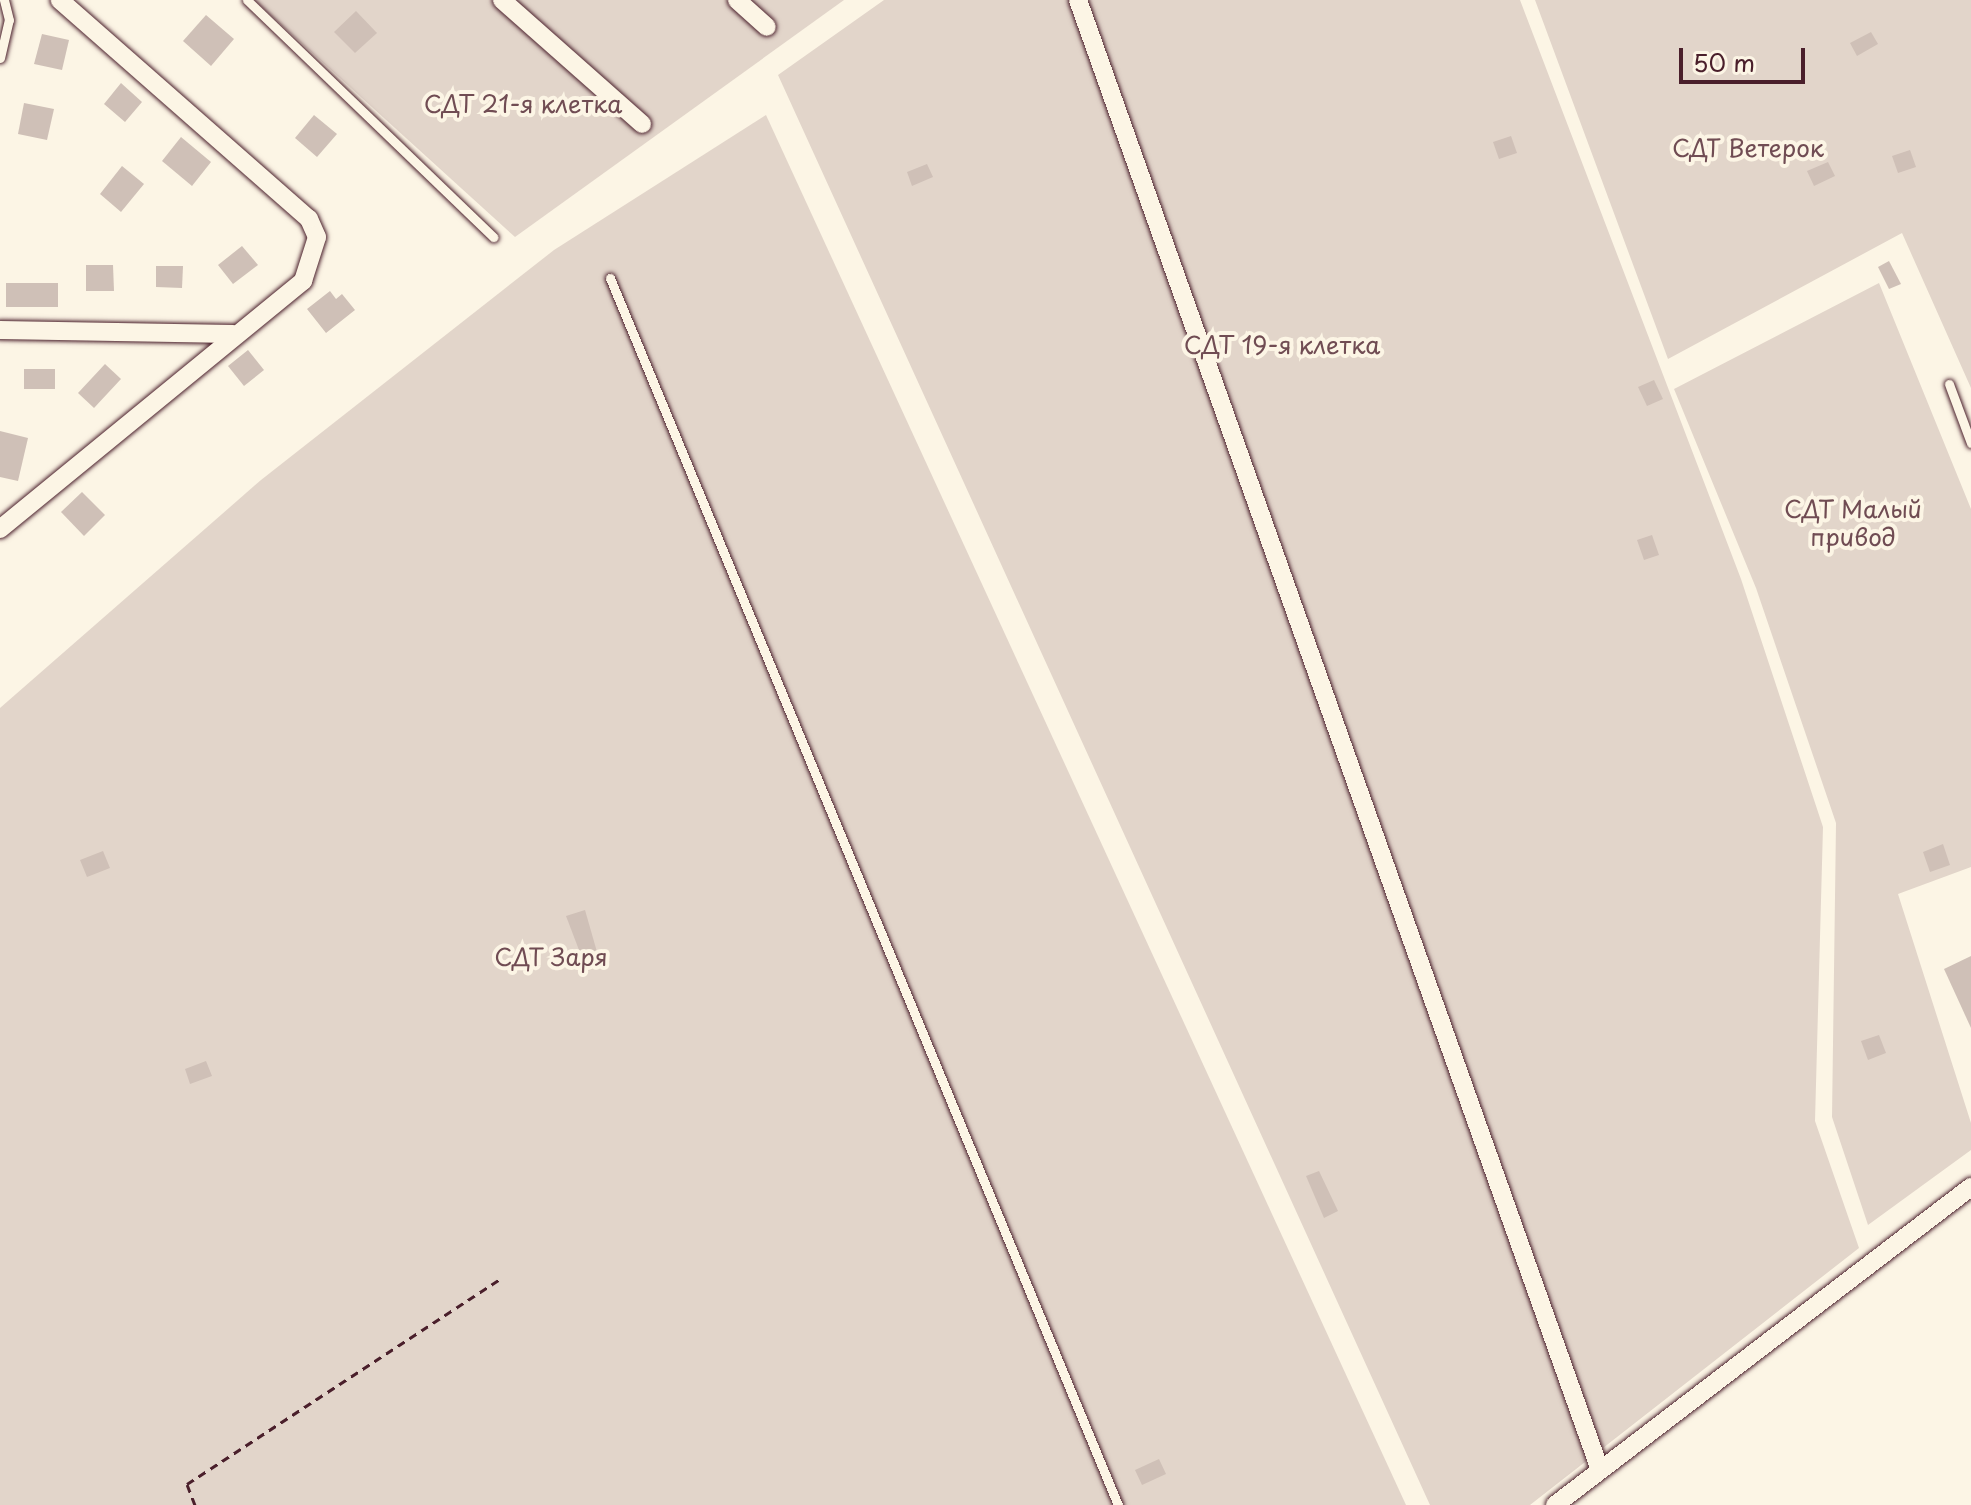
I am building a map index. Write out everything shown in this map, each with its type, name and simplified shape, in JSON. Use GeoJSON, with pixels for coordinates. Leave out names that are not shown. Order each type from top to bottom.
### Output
{"type":"FeatureCollection","features":[{"type":"Feature","properties":{"kind":"street"},"geometry":{"type":"LineString","coordinates":[[0,529],[233,334],[303,281],[317,237],[309,219],[60,0]]}},
{"type":"Feature","properties":{"kind":"street"},"geometry":{"type":"LineString","coordinates":[[502,0],[642,124]]}},
{"type":"Feature","properties":{"kind":"street"},"geometry":{"type":"LineString","coordinates":[[737,0],[767,27]]}},
{"type":"Feature","properties":{"kind":"street"},"geometry":{"type":"LineString","coordinates":[[1078,0],[1600,1470]]}},
{"type":"Feature","properties":{"kind":"street"},"geometry":{"type":"LineString","coordinates":[[0,330],[233,334]]}},
{"type":"Feature","properties":{"kind":"street"},"geometry":{"type":"LineString","coordinates":[[1555,1505],[1971,1187]]}},
{"type":"Feature","properties":{"kind":"lane"},"geometry":{"type":"LineString","coordinates":[[0,58],[9,20],[4,0]]}},
{"type":"Feature","properties":{"kind":"lane"},"geometry":{"type":"LineString","coordinates":[[247,0],[493,237]]}},
{"type":"Feature","properties":{"kind":"lane"},"geometry":{"type":"LineString","coordinates":[[610,278],[1118,1505]]}},
{"type":"Feature","properties":{"kind":"lane"},"geometry":{"type":"LineString","coordinates":[[1949,384],[1971,443]]}},
{"type":"Feature","properties":{"kind":"path"},"geometry":{"type":"LineString","coordinates":[[195,1505],[187,1484],[502,1278]]}},
{"type":"Feature","properties":{"kind":"green space","name":"СДТ 21-я клетка"},"geometry":{"type":"Polygon","coordinates":[[[254,0],[844,0],[515,237],[254,0]]]}},
{"type":"Feature","properties":{"kind":"green space","name":"СДТ 19-я клетка"},"geometry":{"type":"Polygon","coordinates":[[[884,0],[1520,0],[1741,579],[1823,827],[1815,1121],[1859,1248],[1530,1505],[1430,1505],[778,75],[884,0]]]}},
{"type":"Feature","properties":{"kind":"green space","name":"СДТ Ветерок"},"geometry":{"type":"Polygon","coordinates":[[[1535,0],[1971,0],[1971,388],[1902,233],[1668,359],[1535,0]]]}},
{"type":"Feature","properties":{"kind":"green space","name":"СДТ Заря"},"geometry":{"type":"Polygon","coordinates":[[[766,115],[1406,1505],[0,1505],[0,708],[261,480],[554,250],[766,115]]]}},
{"type":"Feature","properties":{"kind":"green space","name":"СДТ Малый привод"},"geometry":{"type":"Polygon","coordinates":[[[1879,283],[1971,509],[1971,867],[1898,894],[1971,1123],[1971,1150],[1868,1225],[1832,1117],[1836,823],[1756,588],[1674,389],[1879,283]]]}},
{"type":"Feature","properties":{"kind":"building"},"geometry":{"type":"Polygon","coordinates":[[[356,11],[377,33],[355,53],[334,32],[356,11]]]}},
{"type":"Feature","properties":{"kind":"building"},"geometry":{"type":"Polygon","coordinates":[[[206,15],[234,39],[211,66],[183,41],[206,15]]]}},
{"type":"Feature","properties":{"kind":"building"},"geometry":{"type":"Polygon","coordinates":[[[1871,32],[1878,44],[1857,56],[1850,43],[1871,32]]]}},
{"type":"Feature","properties":{"kind":"building"},"geometry":{"type":"Polygon","coordinates":[[[42,34],[69,40],[62,70],[34,64],[42,34]]]}},
{"type":"Feature","properties":{"kind":"building"},"geometry":{"type":"Polygon","coordinates":[[[121,83],[142,102],[125,122],[104,104],[121,83]]]}},
{"type":"Feature","properties":{"kind":"building"},"geometry":{"type":"Polygon","coordinates":[[[24,103],[54,109],[47,140],[18,134],[24,103]]]}},
{"type":"Feature","properties":{"kind":"building"},"geometry":{"type":"Polygon","coordinates":[[[314,115],[337,134],[317,157],[295,138],[314,115]]]}},
{"type":"Feature","properties":{"kind":"building"},"geometry":{"type":"Polygon","coordinates":[[[1511,136],[1517,153],[1499,159],[1493,142],[1511,136]]]}},
{"type":"Feature","properties":{"kind":"building"},"geometry":{"type":"Polygon","coordinates":[[[181,137],[211,162],[192,186],[162,161],[181,137]]]}},
{"type":"Feature","properties":{"kind":"building"},"geometry":{"type":"Polygon","coordinates":[[[1910,150],[1916,167],[1898,173],[1892,156],[1910,150]]]}},
{"type":"Feature","properties":{"kind":"building"},"geometry":{"type":"Polygon","coordinates":[[[1828,162],[1835,176],[1814,186],[1807,171],[1828,162]]]}},
{"type":"Feature","properties":{"kind":"building"},"geometry":{"type":"Polygon","coordinates":[[[927,164],[933,177],[912,186],[907,172],[927,164]]]}},
{"type":"Feature","properties":{"kind":"building"},"geometry":{"type":"Polygon","coordinates":[[[122,166],[144,184],[121,212],[100,194],[122,166]]]}},
{"type":"Feature","properties":{"kind":"building"},"geometry":{"type":"Polygon","coordinates":[[[242,246],[258,265],[233,284],[218,265],[242,246]]]}},
{"type":"Feature","properties":{"kind":"building"},"geometry":{"type":"Polygon","coordinates":[[[1889,261],[1901,284],[1889,289],[1878,267],[1889,261]]]}},
{"type":"Feature","properties":{"kind":"building"},"geometry":{"type":"Polygon","coordinates":[[[86,265],[113,265],[114,291],[86,291],[86,265]]]}},
{"type":"Feature","properties":{"kind":"building"},"geometry":{"type":"Polygon","coordinates":[[[156,266],[183,266],[182,288],[156,287],[156,266]]]}},
{"type":"Feature","properties":{"kind":"building"},"geometry":{"type":"Polygon","coordinates":[[[6,283],[58,283],[58,307],[6,307],[6,283]]]}},
{"type":"Feature","properties":{"kind":"building"},"geometry":{"type":"Polygon","coordinates":[[[330,291],[336,299],[342,294],[355,310],[326,333],[307,309],[330,291]]]}},
{"type":"Feature","properties":{"kind":"building"},"geometry":{"type":"Polygon","coordinates":[[[248,350],[264,370],[244,386],[228,366],[248,350]]]}},
{"type":"Feature","properties":{"kind":"building"},"geometry":{"type":"Polygon","coordinates":[[[105,364],[121,379],[94,408],[78,393],[105,364]]]}},
{"type":"Feature","properties":{"kind":"building"},"geometry":{"type":"Polygon","coordinates":[[[24,369],[55,369],[55,389],[24,389],[24,369]]]}},
{"type":"Feature","properties":{"kind":"building"},"geometry":{"type":"Polygon","coordinates":[[[1654,380],[1663,399],[1647,406],[1638,387],[1654,380]]]}},
{"type":"Feature","properties":{"kind":"building"},"geometry":{"type":"Polygon","coordinates":[[[0,431],[28,438],[18,481],[0,477],[0,431]]]}},
{"type":"Feature","properties":{"kind":"building"},"geometry":{"type":"Polygon","coordinates":[[[82,492],[105,515],[84,536],[61,512],[82,492]]]}},
{"type":"Feature","properties":{"kind":"building"},"geometry":{"type":"Polygon","coordinates":[[[1652,535],[1659,555],[1644,560],[1637,540],[1652,535]]]}},
{"type":"Feature","properties":{"kind":"building"},"geometry":{"type":"Polygon","coordinates":[[[1943,844],[1950,865],[1930,872],[1923,852],[1943,844]]]}},
{"type":"Feature","properties":{"kind":"building"},"geometry":{"type":"Polygon","coordinates":[[[103,851],[110,868],[87,877],[80,860],[103,851]]]}},
{"type":"Feature","properties":{"kind":"building"},"geometry":{"type":"Polygon","coordinates":[[[585,910],[601,966],[587,971],[566,916],[585,910]]]}},
{"type":"Feature","properties":{"kind":"building"},"geometry":{"type":"Polygon","coordinates":[[[1971,956],[1971,1028],[1944,969],[1971,956]]]}},
{"type":"Feature","properties":{"kind":"building"},"geometry":{"type":"Polygon","coordinates":[[[1879,1035],[1886,1053],[1868,1060],[1861,1041],[1879,1035]]]}},
{"type":"Feature","properties":{"kind":"building"},"geometry":{"type":"Polygon","coordinates":[[[206,1061],[212,1076],[190,1084],[185,1069],[206,1061]]]}},
{"type":"Feature","properties":{"kind":"building"},"geometry":{"type":"Polygon","coordinates":[[[1319,1171],[1338,1211],[1324,1218],[1306,1176],[1319,1171]]]}},
{"type":"Feature","properties":{"kind":"building"},"geometry":{"type":"Polygon","coordinates":[[[1159,1459],[1166,1474],[1142,1485],[1135,1470],[1159,1459]]]}}]}
